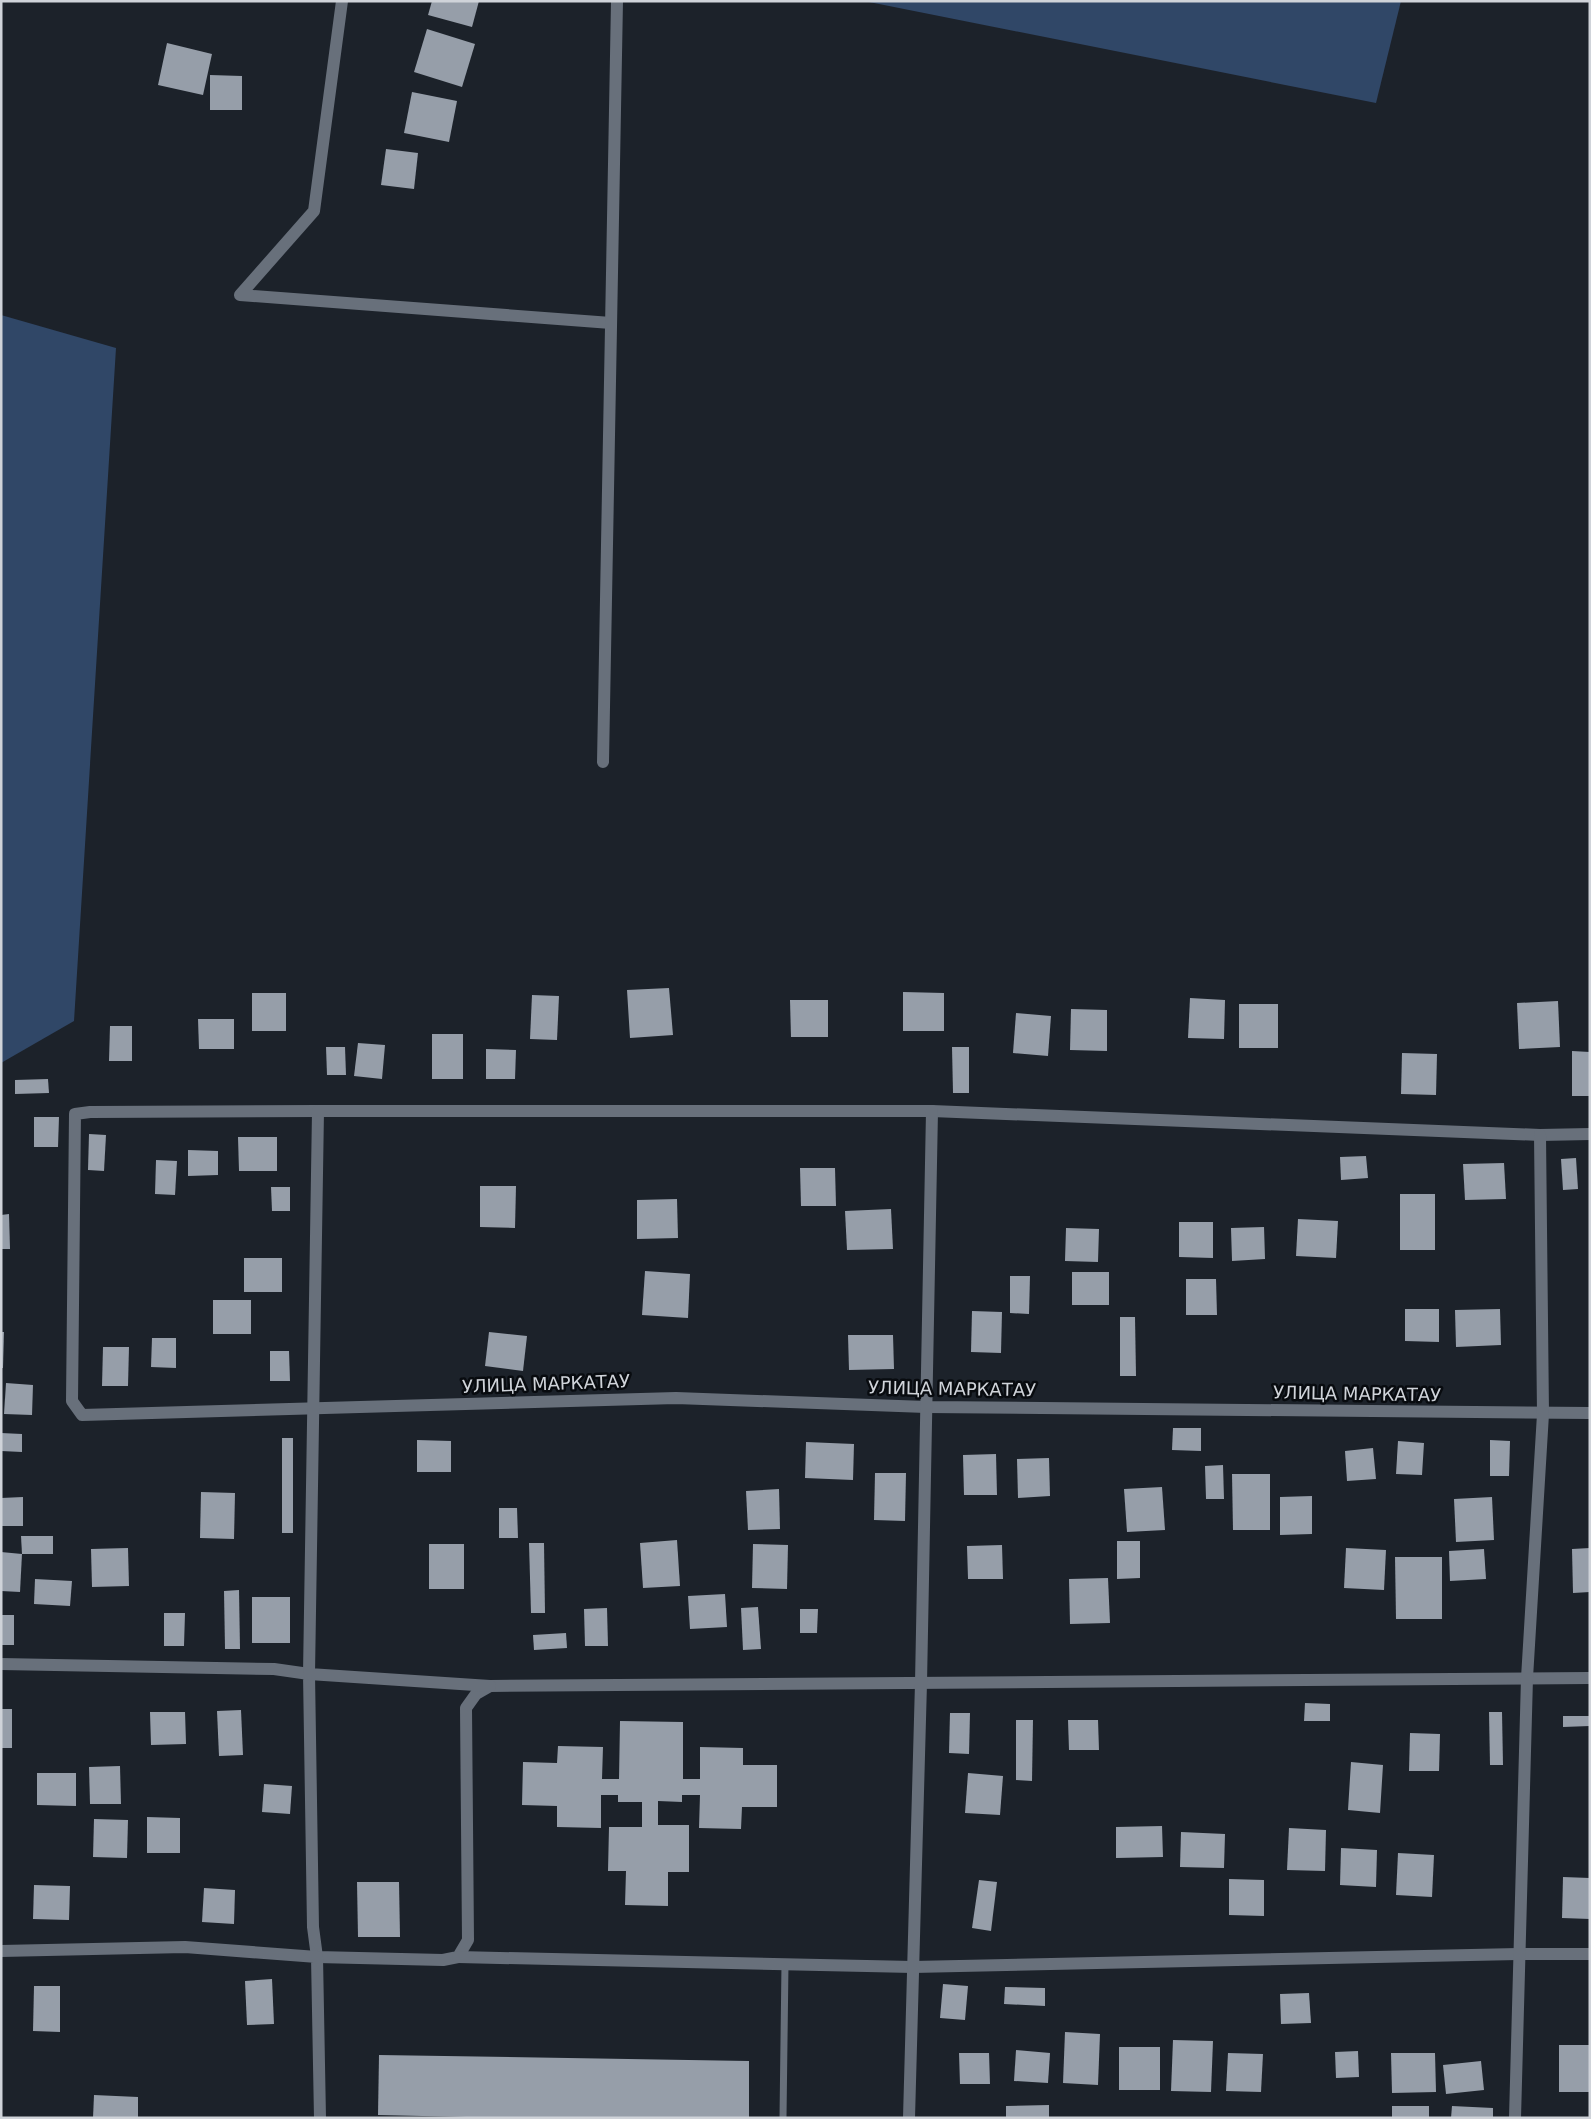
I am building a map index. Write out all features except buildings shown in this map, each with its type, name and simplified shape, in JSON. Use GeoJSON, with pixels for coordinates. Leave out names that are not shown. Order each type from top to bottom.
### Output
{"type":"FeatureCollection","features":[{"type":"Feature","properties":{"kind":"street"},"geometry":{"type":"LineString","coordinates":[[342,1],[314,211],[240,295],[611,323]]}},
{"type":"Feature","properties":{"kind":"street"},"geometry":{"type":"LineString","coordinates":[[603,762],[617,1]]}},
{"type":"Feature","properties":{"kind":"street"},"geometry":{"type":"LineString","coordinates":[[320,2118],[317,1957],[313,1927],[309,1674],[318,1111],[932,1111],[1540,1135],[1590,1134]]}},
{"type":"Feature","properties":{"kind":"street","name":"УЛИЦА МАРКАТАУ"},"geometry":{"type":"LineString","coordinates":[[318,1111],[100,1112],[76,1114],[72,1401],[82,1415],[676,1398],[926,1407],[1590,1414]]}},
{"type":"Feature","properties":{"kind":"street"},"geometry":{"type":"LineString","coordinates":[[910,2118],[932,1111]]}},
{"type":"Feature","properties":{"kind":"street"},"geometry":{"type":"LineString","coordinates":[[1515,2118],[1527,1678],[1543,1414],[1540,1135]]}},
{"type":"Feature","properties":{"kind":"street"},"geometry":{"type":"LineString","coordinates":[[1,1664],[274,1668],[309,1674],[490,1686],[1350,1682],[1590,1678]]}},
{"type":"Feature","properties":{"kind":"street"},"geometry":{"type":"LineString","coordinates":[[458,1957],[468,1940],[466,1708],[476,1694],[490,1686]]}},
{"type":"Feature","properties":{"kind":"street"},"geometry":{"type":"LineString","coordinates":[[1,1951],[185,1947],[317,1957],[444,1960],[458,1957],[912,1967],[1590,1954]]}},
{"type":"Feature","properties":{"kind":"lane"},"geometry":{"type":"LineString","coordinates":[[784,1964],[784,2118]]}},
{"type":"Feature","properties":{"kind":"shaded area"},"geometry":{"type":"Polygon","coordinates":[[[864,1],[1401,1],[1376,103],[864,1]]]}},
{"type":"Feature","properties":{"kind":"shaded area"},"geometry":{"type":"Polygon","coordinates":[[[1,315],[116,348],[74,1021],[1,1063],[1,315]]]}}]}
